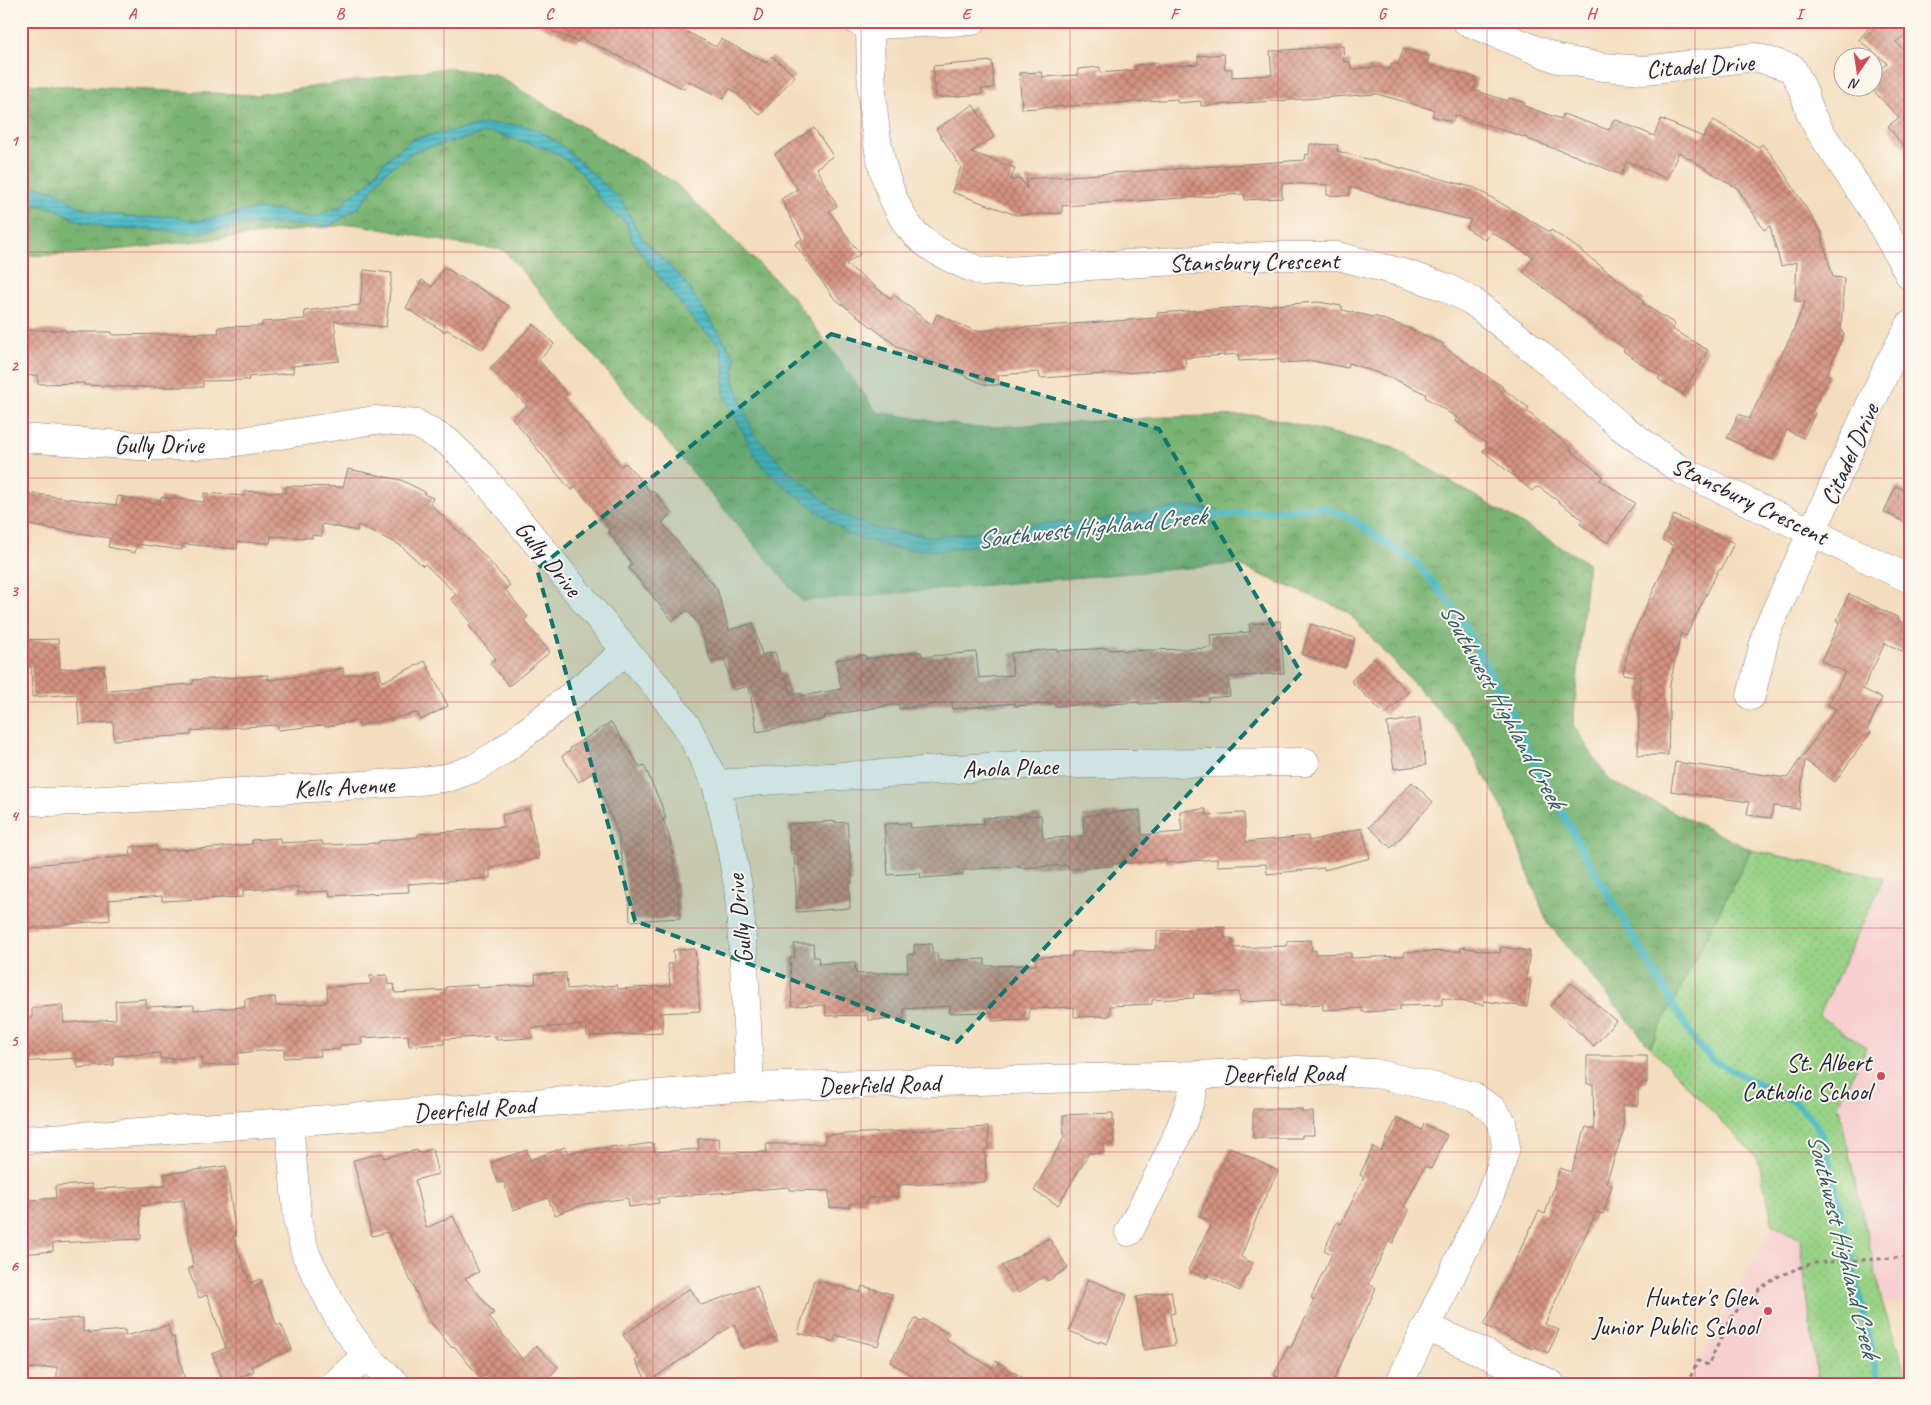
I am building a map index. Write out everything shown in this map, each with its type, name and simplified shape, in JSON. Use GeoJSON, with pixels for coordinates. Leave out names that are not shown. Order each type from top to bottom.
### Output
{"type":"FeatureCollection","features":[{"type":"Feature","properties":{"kind":"street"},"geometry":{"type":"LineString","coordinates":[[863,23],[972,21]]}},
{"type":"Feature","properties":{"kind":"street","name":"Citadel Drive"},"geometry":{"type":"LineString","coordinates":[[1466,21],[1558,59],[1603,68],[1645,70],[1755,57],[1792,68],[1804,92],[1811,115],[1820,133],[1875,213],[1910,276]]}},
{"type":"Feature","properties":{"kind":"street","name":"Stansbury Crescent"},"geometry":{"type":"LineString","coordinates":[[863,23],[875,132],[888,187],[908,227],[934,249],[959,263],[982,272],[1268,256],[1338,256],[1403,273],[1446,287],[1472,301],[1538,353],[1620,426],[1679,469],[1910,578]]}},
{"type":"Feature","properties":{"kind":"street","name":"Citadel Drive"},"geometry":{"type":"LineString","coordinates":[[1751,696],[1767,630],[1888,366],[1910,325]]}},
{"type":"Feature","properties":{"kind":"street","name":"Gully Drive"},"geometry":{"type":"LineString","coordinates":[[21,438],[123,446],[179,446],[230,443],[375,420],[417,424],[448,442],[477,470],[626,651],[656,684],[688,728],[716,784],[738,886],[750,1087]]}},
{"type":"Feature","properties":{"kind":"street","name":"Kells Avenue"},"geometry":{"type":"LineString","coordinates":[[21,800],[45,802],[95,800],[414,782],[450,777],[476,768],[501,752],[626,651]]}},
{"type":"Feature","properties":{"kind":"street","name":"Anola Place"},"geometry":{"type":"LineString","coordinates":[[716,784],[1019,765],[1305,762]]}},
{"type":"Feature","properties":{"kind":"street","name":"Deerfield Road"},"geometry":{"type":"LineString","coordinates":[[21,1140],[750,1087],[1197,1075],[1298,1070],[1374,1073],[1473,1096],[1492,1109],[1502,1122],[1506,1147],[1500,1172],[1488,1200],[1399,1384]]}},
{"type":"Feature","properties":{"kind":"street"},"geometry":{"type":"LineString","coordinates":[[1129,1232],[1181,1129],[1191,1103],[1197,1075]]}},
{"type":"Feature","properties":{"kind":"street"},"geometry":{"type":"LineString","coordinates":[[289,1122],[298,1224],[306,1255],[339,1319],[366,1356],[396,1384]]}},
{"type":"Feature","properties":{"kind":"street"},"geometry":{"type":"LineString","coordinates":[[1427,1327],[1551,1384]]}},
{"type":"Feature","properties":{"kind":"street"},"geometry":{"type":"LineString","coordinates":[[335,1384],[366,1356]]}},
{"type":"Feature","properties":{"kind":"path"},"geometry":{"type":"LineString","coordinates":[[1687,1384],[1698,1361],[1708,1365],[1733,1314],[1742,1306],[1750,1304],[1759,1290],[1779,1276],[1812,1263],[1910,1257]]}},
{"type":"Feature","properties":{"kind":"highlighted area"},"geometry":{"type":"Polygon","coordinates":[[[831,334],[1159,429],[1301,673],[957,1042],[635,921],[537,569],[831,334]]]}},
{"type":"Feature","properties":{"kind":"shaded area","name":"St. Albert Catholic School"},"geometry":{"type":"Polygon","coordinates":[[[1884,878],[1910,879],[1910,1301],[1882,1303],[1838,1103],[1867,1048],[1819,1016],[1884,878]]]}},
{"type":"Feature","properties":{"kind":"shaded area","name":"Hunter's Glen Junior Public School"},"geometry":{"type":"Polygon","coordinates":[[[1773,1225],[1800,1239],[1818,1384],[1686,1384],[1773,1225]]]}},
{"type":"Feature","properties":{"kind":"green space"},"geometry":{"type":"Polygon","coordinates":[[[446,68],[494,74],[674,182],[791,295],[877,412],[978,428],[1165,417],[1258,415],[1394,448],[1588,563],[1573,725],[1609,780],[1751,850],[1650,1047],[1547,922],[1505,812],[1462,736],[1347,611],[1235,564],[802,601],[504,250],[459,244],[355,224],[77,254],[21,256],[21,84],[255,95],[446,68]]]}},
{"type":"Feature","properties":{"kind":"green space"},"geometry":{"type":"Polygon","coordinates":[[[1751,850],[1884,878],[1819,1016],[1867,1048],[1838,1103],[1882,1303],[1910,1384],[1818,1384],[1800,1239],[1773,1225],[1758,1159],[1650,1047],[1751,850]]]}},
{"type":"Feature","properties":{"kind":"water","name":"Southwest Highland Creek"},"geometry":{"type":"Polygon","coordinates":[[[486,124],[522,125],[540,131],[561,145],[622,201],[641,237],[684,281],[735,357],[734,380],[753,433],[784,467],[841,514],[875,528],[934,537],[1047,523],[1079,523],[1184,506],[1217,509],[1220,515],[1213,521],[1196,524],[1149,529],[1128,528],[1087,537],[1061,534],[1030,541],[994,542],[941,551],[897,549],[849,535],[774,478],[757,459],[724,395],[725,367],[720,346],[696,323],[649,264],[632,240],[626,222],[606,207],[581,172],[564,158],[548,149],[491,132],[414,151],[385,172],[359,207],[330,226],[257,224],[195,233],[150,229],[110,229],[81,222],[54,208],[29,204],[21,198],[21,179],[28,184],[56,191],[77,206],[94,211],[139,218],[171,216],[197,221],[258,209],[283,211],[312,218],[342,206],[348,197],[367,185],[384,162],[412,139],[486,124]]]}},
{"type":"Feature","properties":{"kind":"building"},"geometry":{"type":"Polygon","coordinates":[[[530,21],[666,21],[716,47],[721,39],[766,63],[772,56],[795,76],[760,115],[730,88],[723,99],[689,81],[684,89],[579,38],[577,42],[530,21]]]}},
{"type":"Feature","properties":{"kind":"building"},"geometry":{"type":"Polygon","coordinates":[[[1874,21],[1910,21],[1910,31],[1896,42],[1910,57],[1910,156],[1888,126],[1899,118],[1880,98],[1884,98],[1884,66],[1887,63],[1884,61],[1884,48],[1869,48],[1859,40],[1874,21]]]}},
{"type":"Feature","properties":{"kind":"building"},"geometry":{"type":"Polygon","coordinates":[[[1343,46],[1344,62],[1350,61],[1351,69],[1377,67],[1389,70],[1392,63],[1398,65],[1403,49],[1429,56],[1427,64],[1477,78],[1474,90],[1508,101],[1509,98],[1525,103],[1524,106],[1561,119],[1563,114],[1609,130],[1614,119],[1654,136],[1661,119],[1703,137],[1714,120],[1758,147],[1762,144],[1777,162],[1820,230],[1833,277],[1844,278],[1841,331],[1844,333],[1827,374],[1830,375],[1812,411],[1815,413],[1803,438],[1787,430],[1772,460],[1727,438],[1739,414],[1749,419],[1791,336],[1805,302],[1795,301],[1797,262],[1781,266],[1770,226],[1764,230],[1738,189],[1679,152],[1667,179],[1627,161],[1621,175],[1527,138],[1455,115],[1453,122],[1432,116],[1434,110],[1377,94],[1201,106],[1201,101],[1178,103],[1177,99],[1022,109],[1019,73],[1041,72],[1042,77],[1078,75],[1078,69],[1100,67],[1100,73],[1136,70],[1136,65],[1158,63],[1158,67],[1198,64],[1198,56],[1224,54],[1225,69],[1232,69],[1232,77],[1272,75],[1270,51],[1343,46]]]}},
{"type":"Feature","properties":{"kind":"building"},"geometry":{"type":"Polygon","coordinates":[[[992,61],[994,88],[981,89],[982,94],[936,98],[933,66],[992,61]]]}},
{"type":"Feature","properties":{"kind":"building"},"geometry":{"type":"Polygon","coordinates":[[[973,105],[994,137],[971,152],[1015,168],[1011,180],[1021,179],[1027,189],[1026,179],[1305,160],[1306,154],[1309,155],[1310,144],[1338,145],[1337,151],[1475,188],[1550,232],[1551,230],[1575,246],[1644,300],[1642,303],[1675,324],[1672,329],[1708,350],[1683,394],[1658,379],[1660,376],[1623,351],[1625,349],[1523,272],[1533,257],[1491,232],[1486,240],[1466,228],[1471,220],[1410,205],[1350,187],[1349,196],[1327,195],[1327,185],[1282,183],[1282,198],[1245,200],[1244,194],[1062,206],[1062,213],[1016,215],[952,192],[961,167],[936,129],[973,105]]]}},
{"type":"Feature","properties":{"kind":"building"},"geometry":{"type":"Polygon","coordinates":[[[814,128],[833,156],[816,168],[837,206],[829,211],[860,254],[846,264],[891,299],[894,295],[932,325],[937,314],[975,331],[1157,318],[1157,313],[1318,302],[1342,306],[1342,310],[1374,316],[1411,329],[1443,344],[1442,346],[1503,387],[1529,408],[1527,411],[1572,449],[1570,450],[1603,476],[1600,480],[1635,503],[1608,543],[1580,524],[1583,520],[1539,487],[1532,491],[1483,451],[1487,446],[1485,445],[1486,443],[1455,421],[1457,418],[1425,397],[1426,394],[1392,378],[1349,363],[1348,368],[1314,361],[1281,363],[1280,359],[1239,361],[1238,354],[1185,358],[1186,367],[1153,371],[1040,378],[1039,372],[998,375],[999,385],[986,385],[898,347],[834,298],[795,244],[802,239],[781,199],[798,189],[775,154],[814,128]]]}},
{"type":"Feature","properties":{"kind":"building"},"geometry":{"type":"Polygon","coordinates":[[[444,267],[509,306],[482,350],[446,329],[445,332],[406,308],[422,280],[432,287],[444,267]]]}},
{"type":"Feature","properties":{"kind":"building"},"geometry":{"type":"Polygon","coordinates":[[[364,270],[392,273],[386,327],[334,321],[339,361],[293,366],[293,373],[248,377],[249,380],[203,381],[203,387],[129,387],[84,385],[84,383],[38,384],[38,375],[21,376],[21,330],[112,332],[112,335],[219,333],[218,327],[262,326],[262,322],[305,319],[304,311],[360,305],[364,270]]]}},
{"type":"Feature","properties":{"kind":"building"},"geometry":{"type":"Polygon","coordinates":[[[534,324],[554,344],[539,360],[567,394],[563,397],[621,466],[626,463],[671,513],[662,523],[717,589],[729,630],[753,623],[762,655],[775,652],[781,674],[784,673],[791,695],[801,693],[802,696],[841,689],[836,660],[865,655],[866,659],[921,652],[922,657],[976,652],[979,678],[1013,675],[1011,653],[1057,649],[1057,651],[1109,648],[1110,650],[1122,649],[1123,651],[1211,648],[1210,635],[1250,632],[1249,624],[1280,621],[1284,673],[1228,677],[1230,696],[1208,698],[1208,701],[1055,706],[1055,703],[1015,706],[1015,703],[953,709],[952,702],[899,709],[899,704],[824,716],[825,719],[757,732],[749,686],[733,690],[724,658],[711,662],[700,626],[687,610],[673,621],[629,568],[632,564],[608,531],[610,529],[576,487],[572,490],[564,482],[512,418],[527,406],[490,368],[534,324]]]}},
{"type":"Feature","properties":{"kind":"building"},"geometry":{"type":"Polygon","coordinates":[[[348,469],[401,480],[433,498],[430,504],[481,552],[510,585],[505,589],[528,617],[524,620],[550,652],[509,686],[490,663],[496,658],[469,626],[472,623],[451,599],[456,594],[425,564],[423,566],[400,545],[358,525],[357,531],[322,524],[322,536],[312,535],[312,538],[271,536],[270,543],[238,542],[237,549],[183,544],[182,550],[137,544],[135,553],[108,547],[110,538],[21,524],[21,492],[116,505],[118,496],[160,504],[161,497],[204,502],[204,493],[245,496],[245,491],[286,493],[286,486],[343,487],[348,469]]]}},
{"type":"Feature","properties":{"kind":"building"},"geometry":{"type":"Polygon","coordinates":[[[1896,486],[1910,493],[1910,525],[1884,512],[1896,486]]]}},
{"type":"Feature","properties":{"kind":"building"},"geometry":{"type":"Polygon","coordinates":[[[1674,515],[1734,543],[1686,636],[1681,633],[1670,684],[1668,755],[1638,755],[1640,677],[1623,674],[1629,643],[1674,546],[1662,540],[1674,515]]]}},
{"type":"Feature","properties":{"kind":"building"},"geometry":{"type":"Polygon","coordinates":[[[1849,594],[1899,618],[1898,620],[1910,626],[1910,639],[1904,652],[1885,643],[1863,689],[1882,698],[1867,730],[1871,732],[1835,782],[1805,760],[1799,809],[1773,806],[1771,818],[1747,815],[1749,802],[1671,791],[1675,762],[1787,778],[1836,709],[1828,705],[1845,672],[1821,661],[1840,622],[1837,620],[1849,594]]]}},
{"type":"Feature","properties":{"kind":"building"},"geometry":{"type":"Polygon","coordinates":[[[1311,624],[1355,638],[1345,668],[1302,654],[1311,624]]]}},
{"type":"Feature","properties":{"kind":"building"},"geometry":{"type":"Polygon","coordinates":[[[58,639],[60,669],[104,666],[106,690],[193,684],[193,680],[268,675],[268,680],[305,676],[343,668],[344,676],[379,669],[382,682],[425,661],[448,706],[421,720],[417,713],[360,725],[358,720],[325,727],[324,725],[278,730],[278,725],[226,728],[191,731],[191,735],[114,740],[113,722],[79,724],[77,694],[32,697],[31,666],[21,667],[21,640],[58,639]]]}},
{"type":"Feature","properties":{"kind":"building"},"geometry":{"type":"Polygon","coordinates":[[[1374,658],[1408,692],[1385,715],[1351,681],[1374,658]]]}},
{"type":"Feature","properties":{"kind":"building"},"geometry":{"type":"Polygon","coordinates":[[[1419,718],[1426,765],[1394,769],[1387,723],[1419,718]]]}},
{"type":"Feature","properties":{"kind":"building"},"geometry":{"type":"Polygon","coordinates":[[[611,722],[640,767],[644,765],[666,818],[663,819],[670,839],[680,918],[630,921],[629,902],[618,833],[592,773],[579,782],[562,756],[571,750],[570,748],[611,722]]]}},
{"type":"Feature","properties":{"kind":"building"},"geometry":{"type":"Polygon","coordinates":[[[1412,782],[1433,802],[1391,848],[1369,827],[1412,782]]]}},
{"type":"Feature","properties":{"kind":"building"},"geometry":{"type":"Polygon","coordinates":[[[529,809],[539,858],[490,868],[490,878],[408,884],[409,892],[330,896],[329,891],[298,893],[298,887],[243,890],[243,897],[162,901],[162,896],[108,900],[110,920],[21,929],[21,866],[131,856],[130,847],[156,846],[157,851],[213,848],[252,844],[252,840],[280,838],[280,843],[322,841],[323,845],[379,843],[379,841],[418,837],[418,834],[504,827],[502,815],[529,809]]]}},
{"type":"Feature","properties":{"kind":"building"},"geometry":{"type":"Polygon","coordinates":[[[1206,809],[1206,815],[1244,813],[1246,842],[1308,836],[1309,841],[1362,828],[1370,858],[1324,870],[1324,868],[1267,874],[1266,864],[1217,866],[1217,859],[1166,863],[1166,860],[1069,869],[1068,865],[1020,868],[1020,866],[963,870],[963,875],[921,878],[920,873],[888,875],[884,824],[910,823],[911,828],[984,823],[983,818],[1041,815],[1043,839],[1084,836],[1083,816],[1140,810],[1142,835],[1182,832],[1180,811],[1206,809]]]}},
{"type":"Feature","properties":{"kind":"building"},"geometry":{"type":"Polygon","coordinates":[[[836,821],[836,823],[847,822],[852,883],[849,883],[850,908],[797,912],[794,854],[791,854],[788,824],[836,821]]]}},
{"type":"Feature","properties":{"kind":"building"},"geometry":{"type":"Polygon","coordinates":[[[1225,927],[1225,938],[1232,938],[1233,948],[1287,946],[1287,941],[1311,940],[1312,951],[1316,950],[1316,954],[1351,953],[1351,958],[1404,956],[1404,952],[1461,951],[1461,947],[1500,953],[1501,947],[1530,951],[1526,980],[1531,981],[1527,1007],[1484,1001],[1484,1005],[1442,998],[1442,1005],[1400,1006],[1400,1010],[1362,1012],[1362,1008],[1323,1010],[1323,1004],[1281,1006],[1281,1000],[1240,1002],[1239,992],[1193,994],[1194,998],[1152,1000],[1152,1004],[1110,1006],[1110,1016],[1074,1017],[1074,1007],[1029,1009],[1029,1020],[992,1021],[992,1012],[950,1013],[950,1006],[904,1009],[904,1019],[868,1020],[868,1015],[826,1016],[825,1005],[792,1006],[790,958],[795,957],[794,944],[813,944],[814,957],[819,957],[820,964],[855,962],[856,974],[908,972],[907,955],[914,954],[914,945],[932,944],[932,953],[937,953],[938,961],[985,959],[985,966],[1036,965],[1036,957],[1072,956],[1072,952],[1155,950],[1157,931],[1225,927]]]}},
{"type":"Feature","properties":{"kind":"building"},"geometry":{"type":"Polygon","coordinates":[[[695,949],[700,1011],[662,1013],[663,1033],[587,1036],[586,1025],[531,1028],[532,1038],[496,1040],[496,1036],[444,1039],[444,1044],[409,1046],[408,1035],[361,1038],[362,1044],[340,1045],[340,1049],[320,1050],[321,1056],[284,1058],[284,1049],[238,1053],[238,1064],[202,1066],[202,1057],[160,1059],[160,1053],[113,1056],[114,1065],[78,1068],[77,1058],[21,1062],[21,1018],[32,1017],[32,1008],[62,1005],[64,1023],[116,1019],[115,1001],[146,999],[146,1007],[194,1005],[194,1010],[245,1007],[245,999],[275,997],[276,1006],[326,1003],[325,1001],[328,1001],[327,987],[371,984],[370,976],[387,975],[388,985],[394,984],[395,993],[446,990],[446,987],[477,985],[477,988],[536,984],[535,974],[566,973],[567,989],[617,985],[618,989],[670,986],[668,964],[674,963],[673,950],[695,949]]]}},
{"type":"Feature","properties":{"kind":"building"},"geometry":{"type":"Polygon","coordinates":[[[1571,983],[1616,1021],[1594,1046],[1550,1006],[1571,983]]]}},
{"type":"Feature","properties":{"kind":"building"},"geometry":{"type":"Polygon","coordinates":[[[1587,1056],[1647,1056],[1647,1083],[1641,1082],[1642,1087],[1638,1087],[1638,1105],[1623,1105],[1624,1129],[1606,1183],[1612,1185],[1603,1214],[1596,1212],[1545,1324],[1559,1330],[1548,1353],[1535,1346],[1533,1349],[1484,1325],[1539,1211],[1545,1214],[1560,1168],[1571,1172],[1586,1127],[1594,1130],[1593,1084],[1587,1084],[1587,1056]]]}},
{"type":"Feature","properties":{"kind":"building"},"geometry":{"type":"Polygon","coordinates":[[[1253,1109],[1302,1109],[1302,1112],[1313,1112],[1314,1135],[1302,1135],[1302,1138],[1253,1138],[1253,1109]]]}},
{"type":"Feature","properties":{"kind":"building"},"geometry":{"type":"Polygon","coordinates":[[[1113,1113],[1114,1143],[1104,1144],[1104,1153],[1089,1153],[1058,1205],[1034,1191],[1064,1137],[1063,1115],[1113,1113]]]}},
{"type":"Feature","properties":{"kind":"building"},"geometry":{"type":"Polygon","coordinates":[[[1397,1118],[1422,1130],[1424,1124],[1447,1135],[1431,1169],[1425,1166],[1404,1207],[1409,1209],[1393,1243],[1389,1241],[1368,1284],[1376,1288],[1332,1384],[1276,1384],[1279,1377],[1274,1375],[1288,1347],[1291,1348],[1314,1300],[1311,1298],[1332,1254],[1324,1250],[1337,1222],[1341,1224],[1364,1177],[1360,1175],[1373,1147],[1381,1151],[1397,1118]]]}},
{"type":"Feature","properties":{"kind":"building"},"geometry":{"type":"Polygon","coordinates":[[[988,1127],[989,1149],[985,1149],[986,1182],[897,1185],[898,1196],[867,1198],[867,1203],[850,1203],[850,1207],[830,1208],[829,1191],[789,1190],[789,1187],[658,1198],[659,1203],[629,1207],[628,1198],[585,1204],[555,1215],[548,1198],[513,1210],[504,1182],[498,1183],[491,1162],[527,1150],[530,1160],[565,1147],[567,1153],[653,1143],[655,1152],[699,1149],[698,1139],[719,1138],[720,1153],[767,1152],[766,1144],[825,1144],[825,1135],[988,1127]]]}},
{"type":"Feature","properties":{"kind":"building"},"geometry":{"type":"Polygon","coordinates":[[[1230,1147],[1278,1171],[1262,1204],[1241,1257],[1253,1263],[1239,1291],[1208,1275],[1206,1278],[1188,1270],[1212,1222],[1199,1217],[1230,1147]]]}},
{"type":"Feature","properties":{"kind":"building"},"geometry":{"type":"Polygon","coordinates":[[[432,1149],[438,1174],[415,1180],[426,1228],[453,1216],[479,1272],[465,1278],[494,1313],[489,1317],[523,1360],[536,1346],[558,1367],[543,1384],[496,1384],[486,1375],[481,1379],[454,1346],[452,1348],[429,1320],[388,1232],[372,1236],[353,1160],[383,1153],[384,1158],[417,1150],[418,1153],[432,1149]]]}},
{"type":"Feature","properties":{"kind":"building"},"geometry":{"type":"Polygon","coordinates":[[[226,1166],[236,1236],[233,1236],[250,1283],[260,1279],[277,1326],[281,1324],[292,1349],[252,1366],[254,1371],[225,1384],[212,1354],[226,1348],[207,1295],[199,1298],[188,1269],[193,1267],[184,1200],[140,1206],[141,1239],[53,1243],[53,1251],[22,1254],[21,1201],[56,1198],[55,1186],[92,1184],[92,1189],[166,1186],[164,1174],[226,1166]]]}},
{"type":"Feature","properties":{"kind":"building"},"geometry":{"type":"Polygon","coordinates":[[[1049,1238],[1068,1268],[1048,1281],[1045,1276],[1018,1293],[1002,1266],[1049,1238]]]}},
{"type":"Feature","properties":{"kind":"building"},"geometry":{"type":"Polygon","coordinates":[[[1088,1279],[1127,1295],[1107,1344],[1100,1341],[1099,1343],[1069,1331],[1088,1279]]]}},
{"type":"Feature","properties":{"kind":"building"},"geometry":{"type":"Polygon","coordinates":[[[814,1280],[860,1292],[862,1286],[892,1294],[878,1346],[836,1335],[834,1342],[798,1333],[814,1280]]]}},
{"type":"Feature","properties":{"kind":"building"},"geometry":{"type":"Polygon","coordinates":[[[757,1286],[777,1337],[743,1349],[734,1324],[648,1382],[635,1361],[639,1358],[623,1335],[690,1288],[701,1305],[757,1286]]]}},
{"type":"Feature","properties":{"kind":"building"},"geometry":{"type":"Polygon","coordinates":[[[1171,1291],[1175,1313],[1170,1314],[1175,1345],[1144,1350],[1136,1297],[1171,1291]]]}},
{"type":"Feature","properties":{"kind":"building"},"geometry":{"type":"Polygon","coordinates":[[[83,1318],[83,1332],[125,1330],[125,1336],[168,1325],[171,1337],[174,1337],[186,1384],[57,1384],[57,1367],[21,1369],[21,1322],[83,1318]]]}},
{"type":"Feature","properties":{"kind":"building"},"geometry":{"type":"Polygon","coordinates":[[[916,1318],[921,1321],[923,1319],[949,1334],[946,1340],[992,1368],[996,1361],[1033,1384],[926,1384],[890,1362],[916,1318]]]}},
{"type":"Feature","properties":{"kind":"waterway","name":"Southwest Highland Creek"},"geometry":{"type":"LineString","coordinates":[[1220,515],[1321,507],[1347,516],[1417,564],[1455,609],[1584,853],[1696,1043],[1714,1061],[1796,1103],[1814,1122],[1822,1136],[1879,1384]]}},
{"type":"Feature","properties":{"kind":"place","name":"St. Albert Catholic School"},"geometry":{"type":"Point","coordinates":[1881,1076]}},
{"type":"Feature","properties":{"kind":"place","name":"Hunter's Glen Junior Public School"},"geometry":{"type":"Point","coordinates":[1768,1311]}}]}
